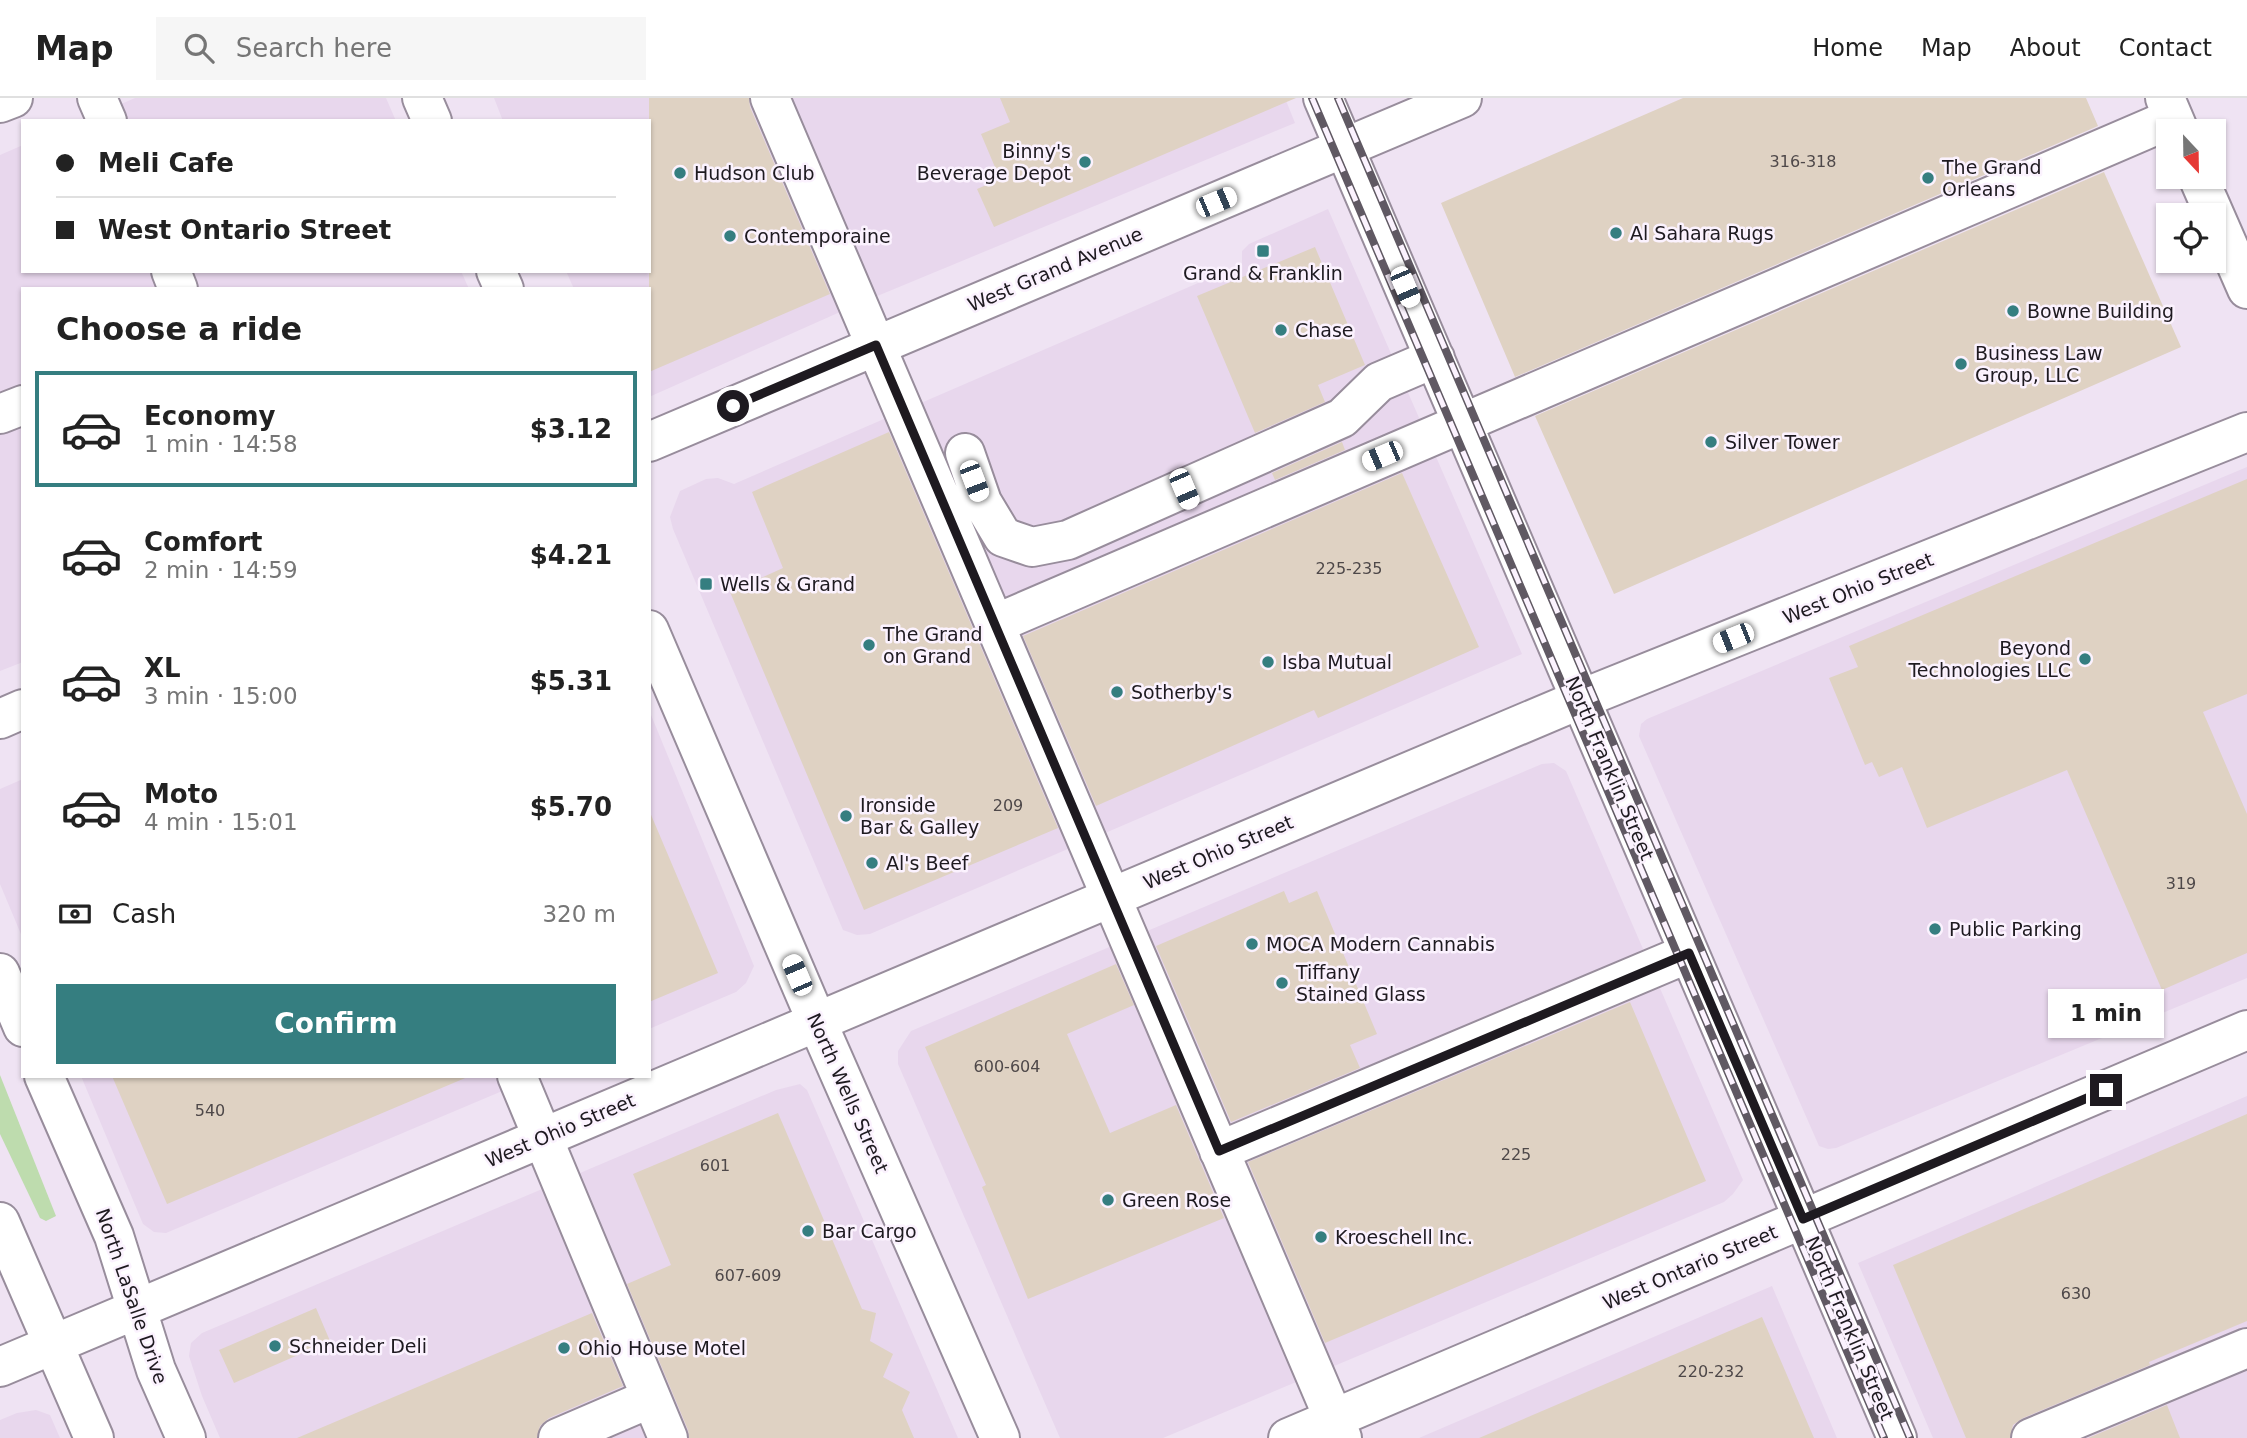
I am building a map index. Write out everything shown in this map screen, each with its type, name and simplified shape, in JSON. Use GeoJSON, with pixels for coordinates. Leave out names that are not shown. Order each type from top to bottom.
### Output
{"type":"FeatureCollection","features":[{"type":"Feature","properties":{"kind":"main road"},"geometry":{"type":"LineString","coordinates":[[0,103],[13,98]]}},
{"type":"Feature","properties":{"kind":"main road"},"geometry":{"type":"LineString","coordinates":[[97,98],[106,119]]}},
{"type":"Feature","properties":{"kind":"main road"},"geometry":{"type":"LineString","coordinates":[[422,98],[431,119]]}},
{"type":"Feature","properties":{"kind":"main road"},"geometry":{"type":"LineString","coordinates":[[770,98],[1338,1428]]}},
{"type":"Feature","properties":{"kind":"main road","name":"North Franklin Street"},"geometry":{"type":"LineString","coordinates":[[1323,98],[1896,1438]]}},
{"type":"Feature","properties":{"kind":"main road","name":"West Grand Avenue"},"geometry":{"type":"LineString","coordinates":[[651,441],[1462,98]]}},
{"type":"Feature","properties":{"kind":"main road"},"geometry":{"type":"LineString","coordinates":[[995,624],[2173,116]]}},
{"type":"Feature","properties":{"kind":"main road"},"geometry":{"type":"LineString","coordinates":[[2204,189],[2247,289]]}},
{"type":"Feature","properties":{"kind":"main road"},"geometry":{"type":"LineString","coordinates":[[965,453],[982,502],[1003,537],[1032,547],[1068,540],[1342,418],[1379,382],[1435,358]]}},
{"type":"Feature","properties":{"kind":"main road"},"geometry":{"type":"LineString","coordinates":[[0,414],[21,406]]}},
{"type":"Feature","properties":{"kind":"main road","name":"West Ohio Street"},"geometry":{"type":"LineString","coordinates":[[0,1367],[1581,699],[2247,432]]}},
{"type":"Feature","properties":{"kind":"main road"},"geometry":{"type":"LineString","coordinates":[[1184,489],[1203,533]]}},
{"type":"Feature","properties":{"kind":"main road","name":"North Wells Street"},"geometry":{"type":"LineString","coordinates":[[651,635],[1000,1438]]}},
{"type":"Feature","properties":{"kind":"main road"},"geometry":{"type":"LineString","coordinates":[[0,719],[21,710]]}},
{"type":"Feature","properties":{"kind":"main road"},"geometry":{"type":"LineString","coordinates":[[1219,1151],[1689,953]]}},
{"type":"Feature","properties":{"kind":"main road"},"geometry":{"type":"LineString","coordinates":[[0,973],[21,1021]]}},
{"type":"Feature","properties":{"kind":"main road","name":"West Ontario Street"},"geometry":{"type":"LineString","coordinates":[[1288,1438],[1338,1428],[1803,1219],[2247,1030]]}},
{"type":"Feature","properties":{"kind":"main road","name":"North LaSalle Drive"},"geometry":{"type":"LineString","coordinates":[[45,1078],[114,1236],[156,1370],[186,1438]]}},
{"type":"Feature","properties":{"kind":"main road"},"geometry":{"type":"LineString","coordinates":[[518,1078],[668,1438]]}},
{"type":"Feature","properties":{"kind":"main road"},"geometry":{"type":"LineString","coordinates":[[0,1222],[94,1438]]}},
{"type":"Feature","properties":{"kind":"main road"},"geometry":{"type":"LineString","coordinates":[[2031,1438],[2247,1348]]}},
{"type":"Feature","properties":{"kind":"main road"},"geometry":{"type":"LineString","coordinates":[[558,1438],[651,1398]]}},
{"type":"Feature","properties":{"kind":"shaded area"},"geometry":{"type":"Polygon","coordinates":[[[135,98],[386,98],[395,119],[87,119],[135,98]]]}},
{"type":"Feature","properties":{"kind":"shaded area"},"geometry":{"type":"Polygon","coordinates":[[[494,98],[1285,98],[1295,123],[858,304],[651,396],[651,287],[573,287],[567,273],[651,273],[651,119],[502,119],[494,98]]]}},
{"type":"Feature","properties":{"kind":"shaded area"},"geometry":{"type":"Polygon","coordinates":[[[21,146],[21,273],[462,273],[468,287],[21,287],[21,663],[0,671],[0,155],[21,146]]]}},
{"type":"Feature","properties":{"kind":"shaded area"},"geometry":{"type":"Polygon","coordinates":[[[1328,209],[1522,654],[870,934],[857,935],[843,930],[673,529],[670,517],[680,491],[706,479],[718,478],[734,484],[1242,264],[1242,251],[1249,244],[1328,209]]]}},
{"type":"Feature","properties":{"kind":"shaded area"},"geometry":{"type":"Polygon","coordinates":[[[2247,467],[2247,978],[1836,1148],[1819,1146],[1639,736],[1641,724],[1647,719],[2247,467]]]}},
{"type":"Feature","properties":{"kind":"shaded area"},"geometry":{"type":"Polygon","coordinates":[[[651,715],[754,966],[746,983],[736,992],[651,1028],[651,715]]]}},
{"type":"Feature","properties":{"kind":"shaded area"},"geometry":{"type":"Polygon","coordinates":[[[1554,763],[1566,771],[1743,1180],[1733,1194],[1724,1202],[1163,1438],[1060,1438],[898,1064],[898,1051],[911,1031],[1542,764],[1554,763]]]}},
{"type":"Feature","properties":{"kind":"shaded area"},"geometry":{"type":"Polygon","coordinates":[[[21,780],[21,934],[0,884],[0,789],[21,780]]]}},
{"type":"Feature","properties":{"kind":"shaded area"},"geometry":{"type":"Polygon","coordinates":[[[82,1078],[533,1078],[166,1233],[154,1232],[143,1224],[82,1078]]]}},
{"type":"Feature","properties":{"kind":"shaded area"},"geometry":{"type":"Polygon","coordinates":[[[800,1084],[807,1090],[958,1438],[220,1438],[189,1356],[191,1343],[202,1333],[776,1090],[800,1084]]]}},
{"type":"Feature","properties":{"kind":"shaded area"},"geometry":{"type":"Polygon","coordinates":[[[2247,1096],[2247,1438],[1933,1438],[1858,1263],[2247,1096]]]}},
{"type":"Feature","properties":{"kind":"shaded area"},"geometry":{"type":"Polygon","coordinates":[[[1772,1286],[1837,1438],[1419,1438],[1772,1286]]]}},
{"type":"Feature","properties":{"kind":"shaded area"},"geometry":{"type":"Polygon","coordinates":[[[36,1410],[50,1415],[60,1438],[0,1438],[0,1420],[17,1413],[36,1410]]]}},
{"type":"Feature","properties":{"kind":"green space"},"geometry":{"type":"Polygon","coordinates":[[[0,1075],[56,1216],[46,1221],[40,1218],[0,1134],[0,1075]]]}},
{"type":"Feature","properties":{"kind":"building","name":"Contemporaine"},"geometry":{"type":"Polygon","coordinates":[[[649,98],[749,98],[750,107],[830,294],[651,371],[651,119],[649,98]]]}},
{"type":"Feature","properties":{"kind":"building","name":"Binny's Beverage Depot"},"geometry":{"type":"Polygon","coordinates":[[[1000,98],[1296,98],[994,227],[977,189],[1000,179],[981,134],[1010,122],[1000,98]]]}},
{"type":"Feature","properties":{"kind":"building","name":"Al Sahara Rugs"},"geometry":{"type":"Polygon","coordinates":[[[1683,98],[2086,98],[2098,126],[1515,377],[1441,203],[1683,98]]]}},
{"type":"Feature","properties":{"kind":"building"},"geometry":{"type":"Polygon","coordinates":[[[2104,172],[2181,347],[1614,594],[1535,416],[2104,172]]]}},
{"type":"Feature","properties":{"kind":"building","name":"Chase"},"geometry":{"type":"Polygon","coordinates":[[[1315,247],[1365,365],[1318,385],[1325,402],[1255,433],[1197,296],[1315,247]]]}},
{"type":"Feature","properties":{"kind":"building","name":"The Grand on Grand"},"geometry":{"type":"Polygon","coordinates":[[[889,432],[1058,828],[864,910],[730,592],[783,568],[752,492],[889,432]]]}},
{"type":"Feature","properties":{"kind":"building"},"geometry":{"type":"Polygon","coordinates":[[[1342,442],[1345,450],[1275,480],[1272,473],[1342,442]]]}},
{"type":"Feature","properties":{"kind":"building"},"geometry":{"type":"Polygon","coordinates":[[[1402,473],[1479,647],[1318,718],[1314,710],[1096,806],[1023,636],[1402,473]]]}},
{"type":"Feature","properties":{"kind":"building"},"geometry":{"type":"Polygon","coordinates":[[[2247,479],[2247,694],[2203,712],[2247,814],[2247,953],[2162,990],[2067,770],[1927,828],[1902,767],[1879,777],[1872,762],[1865,765],[1829,678],[1858,667],[1849,646],[2247,479]]]}},
{"type":"Feature","properties":{"kind":"building"},"geometry":{"type":"Polygon","coordinates":[[[651,815],[718,973],[651,1001],[651,815]]]}},
{"type":"Feature","properties":{"kind":"building","name":"Tiffany Stained Glass"},"geometry":{"type":"Polygon","coordinates":[[[1284,891],[1289,903],[1317,891],[1377,1034],[1350,1045],[1360,1068],[1231,1122],[1156,946],[1284,891]]]}},
{"type":"Feature","properties":{"kind":"building"},"geometry":{"type":"Polygon","coordinates":[[[1116,964],[1134,1005],[1067,1034],[1110,1133],[1176,1105],[1224,1218],[1028,1299],[982,1187],[986,1185],[925,1047],[1116,964]]]}},
{"type":"Feature","properties":{"kind":"building"},"geometry":{"type":"Polygon","coordinates":[[[1630,1002],[1706,1181],[1325,1343],[1248,1162],[1630,1002]]]}},
{"type":"Feature","properties":{"kind":"building"},"geometry":{"type":"Polygon","coordinates":[[[113,1078],[465,1078],[167,1204],[113,1078]]]}},
{"type":"Feature","properties":{"kind":"building"},"geometry":{"type":"Polygon","coordinates":[[[778,1113],[862,1309],[876,1313],[870,1341],[893,1354],[883,1377],[910,1392],[902,1410],[914,1438],[689,1438],[627,1284],[671,1265],[633,1174],[778,1113]]]}},
{"type":"Feature","properties":{"kind":"building"},"geometry":{"type":"Polygon","coordinates":[[[2247,1114],[2247,1321],[2023,1418],[2013,1425],[2010,1438],[1966,1438],[1893,1265],[2247,1114]]]}},
{"type":"Feature","properties":{"kind":"building","name":"Schneider Deli"},"geometry":{"type":"Polygon","coordinates":[[[316,1308],[330,1341],[234,1383],[219,1350],[316,1308]]]}},
{"type":"Feature","properties":{"kind":"building","name":"Ohio House Motel"},"geometry":{"type":"Polygon","coordinates":[[[592,1313],[623,1386],[549,1418],[540,1426],[537,1438],[297,1438],[592,1313]]]}},
{"type":"Feature","properties":{"kind":"building"},"geometry":{"type":"Polygon","coordinates":[[[1762,1317],[1814,1438],[1479,1438],[1762,1317]]]}},
{"type":"Feature","properties":{"kind":"building"},"geometry":{"type":"Polygon","coordinates":[[[2167,1405],[2180,1438],[2088,1438],[2167,1405]]]}},
{"type":"Feature","properties":{"kind":"railway"},"geometry":{"type":"LineString","coordinates":[[1312,98],[1884,1438]]}},
{"type":"Feature","properties":{"kind":"railway"},"geometry":{"type":"LineString","coordinates":[[1338,98],[1910,1438]]}},
{"type":"Feature","properties":{"kind":"place","name":"Binny's Beverage Depot"},"geometry":{"type":"Point","coordinates":[1085,162]}},
{"type":"Feature","properties":{"kind":"place","name":"Hudson Club"},"geometry":{"type":"Point","coordinates":[680,173]}},
{"type":"Feature","properties":{"kind":"place","name":"The Grand Orleans"},"geometry":{"type":"Point","coordinates":[1928,178]}},
{"type":"Feature","properties":{"kind":"place","name":"Al Sahara Rugs"},"geometry":{"type":"Point","coordinates":[1616,233]}},
{"type":"Feature","properties":{"kind":"place","name":"Contemporaine"},"geometry":{"type":"Point","coordinates":[730,236]}},
{"type":"Feature","properties":{"kind":"place","name":"Grand & Franklin"},"geometry":{"type":"Point","coordinates":[1263,251]}},
{"type":"Feature","properties":{"kind":"place","name":"Bowne Building"},"geometry":{"type":"Point","coordinates":[2013,311]}},
{"type":"Feature","properties":{"kind":"place","name":"Chase"},"geometry":{"type":"Point","coordinates":[1281,330]}},
{"type":"Feature","properties":{"kind":"place","name":"Business Law Group, LLC"},"geometry":{"type":"Point","coordinates":[1961,364]}},
{"type":"Feature","properties":{"kind":"place","name":"Silver Tower"},"geometry":{"type":"Point","coordinates":[1711,442]}},
{"type":"Feature","properties":{"kind":"place","name":"Wells & Grand"},"geometry":{"type":"Point","coordinates":[706,584]}},
{"type":"Feature","properties":{"kind":"place","name":"The Grand on Grand"},"geometry":{"type":"Point","coordinates":[869,645]}},
{"type":"Feature","properties":{"kind":"place","name":"Beyond Technologies LLC"},"geometry":{"type":"Point","coordinates":[2085,659]}},
{"type":"Feature","properties":{"kind":"place","name":"Isba Mutual"},"geometry":{"type":"Point","coordinates":[1268,662]}},
{"type":"Feature","properties":{"kind":"place","name":"Sotherby's"},"geometry":{"type":"Point","coordinates":[1117,692]}},
{"type":"Feature","properties":{"kind":"place","name":"Ironside Bar & Galley"},"geometry":{"type":"Point","coordinates":[846,816]}},
{"type":"Feature","properties":{"kind":"place","name":"Al's Beef"},"geometry":{"type":"Point","coordinates":[872,863]}},
{"type":"Feature","properties":{"kind":"place","name":"Public Parking"},"geometry":{"type":"Point","coordinates":[1935,929]}},
{"type":"Feature","properties":{"kind":"place","name":"MOCA Modern Cannabis"},"geometry":{"type":"Point","coordinates":[1252,944]}},
{"type":"Feature","properties":{"kind":"place","name":"Tiffany Stained Glass"},"geometry":{"type":"Point","coordinates":[1282,983]}},
{"type":"Feature","properties":{"kind":"place","name":"Green Rose"},"geometry":{"type":"Point","coordinates":[1108,1200]}},
{"type":"Feature","properties":{"kind":"place","name":"Bar Cargo"},"geometry":{"type":"Point","coordinates":[808,1231]}},
{"type":"Feature","properties":{"kind":"place","name":"Kroeschell Inc."},"geometry":{"type":"Point","coordinates":[1321,1237]}},
{"type":"Feature","properties":{"kind":"place","name":"Schneider Deli"},"geometry":{"type":"Point","coordinates":[275,1346]}},
{"type":"Feature","properties":{"kind":"place","name":"Ohio House Motel"},"geometry":{"type":"Point","coordinates":[564,1348]}},
{"type":"Feature","properties":{"kind":"route"},"geometry":{"type":"LineString","coordinates":[[733,406],[876,345],[1219,1151],[1689,953],[1803,1219],[2106,1090]]}}]}
